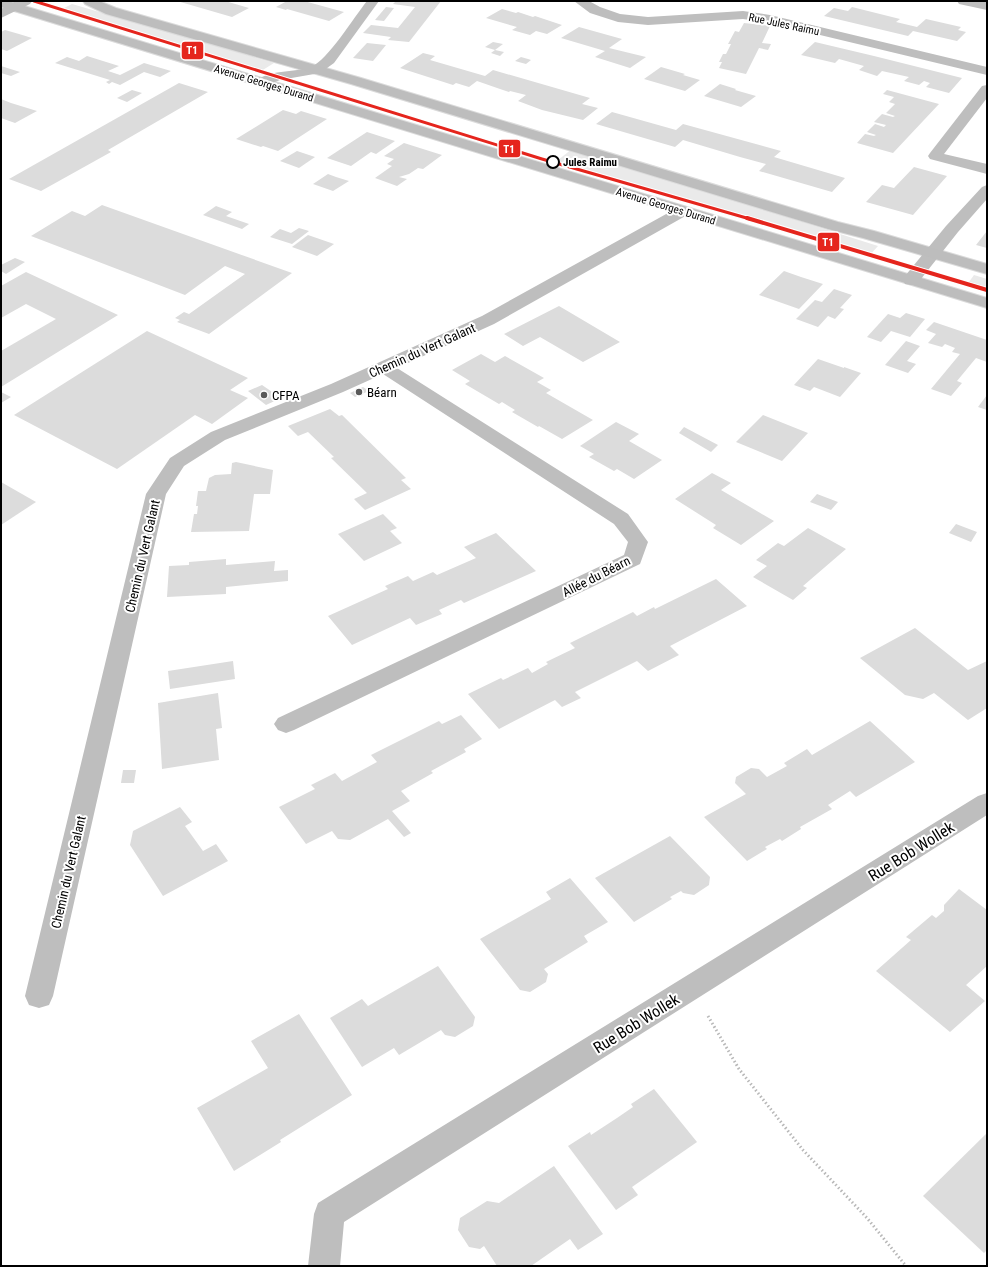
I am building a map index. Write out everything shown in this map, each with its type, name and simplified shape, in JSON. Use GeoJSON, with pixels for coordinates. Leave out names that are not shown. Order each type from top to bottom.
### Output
{"type":"FeatureCollection","features":[{"type":"Feature","properties":{"kind":"main road","name":"Avenue Georges Durand"},"geometry":{"type":"LineString","coordinates":[[89,1],[111,11],[673,176],[834,226],[868,234],[987,269]]}},
{"type":"Feature","properties":{"kind":"main road","name":"Avenue Georges Durand"},"geometry":{"type":"LineString","coordinates":[[7,5],[987,303]]}},
{"type":"Feature","properties":{"kind":"street"},"geometry":{"type":"LineString","coordinates":[[1,14],[7,5],[26,1]]}},
{"type":"Feature","properties":{"kind":"street"},"geometry":{"type":"LineString","coordinates":[[262,83],[276,77],[315,70],[329,60],[373,1]]}},
{"type":"Feature","properties":{"kind":"street","name":"Rue Jules Raimu"},"geometry":{"type":"LineString","coordinates":[[580,1],[595,10],[618,18],[648,21],[743,15],[770,19],[987,71]]}},
{"type":"Feature","properties":{"kind":"street"},"geometry":{"type":"LineString","coordinates":[[963,1],[987,6]]}},
{"type":"Feature","properties":{"kind":"street"},"geometry":{"type":"LineString","coordinates":[[987,89],[935,156],[987,169]]}},
{"type":"Feature","properties":{"kind":"street"},"geometry":{"type":"LineString","coordinates":[[911,280],[952,228],[987,190]]}},
{"type":"Feature","properties":{"kind":"street","name":"Chemin du Vert Galant"},"geometry":{"type":"LineString","coordinates":[[39,996],[156,494],[177,462],[218,436],[338,388],[488,320],[683,211]]}},
{"type":"Feature","properties":{"kind":"street","name":"Allée du Béarn"},"geometry":{"type":"LineString","coordinates":[[286,724],[634,559],[638,542],[622,519],[384,367]]}},
{"type":"Feature","properties":{"kind":"street","name":"Rue Bob Wollek"},"geometry":{"type":"LineString","coordinates":[[324,1266],[329,1214],[987,803]]}},
{"type":"Feature","properties":{"kind":"path"},"geometry":{"type":"LineString","coordinates":[[693,988],[738,1069],[803,1150],[867,1218],[906,1266]]}},
{"type":"Feature","properties":{"kind":"shaded area"},"geometry":{"type":"Polygon","coordinates":[[[72,4],[274,63],[258,73],[60,10],[72,4]]]}},
{"type":"Feature","properties":{"kind":"shaded area"},"geometry":{"type":"Polygon","coordinates":[[[572,149],[878,246],[869,256],[553,164],[572,149]]]}},
{"type":"Feature","properties":{"kind":"shaded area"},"geometry":{"type":"Polygon","coordinates":[[[974,275],[987,279],[987,292],[966,286],[974,275]]]}},
{"type":"Feature","properties":{"kind":"building"},"geometry":{"type":"Polygon","coordinates":[[[177,1],[225,1],[249,8],[232,17],[177,1]]]}},
{"type":"Feature","properties":{"kind":"building"},"geometry":{"type":"Polygon","coordinates":[[[287,1],[304,1],[344,12],[329,21],[276,7],[287,1]]]}},
{"type":"Feature","properties":{"kind":"building"},"geometry":{"type":"Polygon","coordinates":[[[396,1],[441,1],[409,42],[388,40],[391,37],[363,33],[371,25],[398,28],[415,7],[393,4],[396,1]]]}},
{"type":"Feature","properties":{"kind":"building"},"geometry":{"type":"Polygon","coordinates":[[[386,7],[394,8],[384,21],[375,20],[386,7]]]}},
{"type":"Feature","properties":{"kind":"building"},"geometry":{"type":"Polygon","coordinates":[[[852,7],[900,19],[896,22],[917,27],[926,19],[961,27],[958,30],[966,32],[957,41],[913,31],[908,36],[824,16],[834,8],[848,11],[852,7]]]}},
{"type":"Feature","properties":{"kind":"building"},"geometry":{"type":"Polygon","coordinates":[[[502,9],[533,17],[535,16],[562,25],[547,34],[536,31],[530,35],[512,30],[517,27],[486,18],[502,9]]]}},
{"type":"Feature","properties":{"kind":"building"},"geometry":{"type":"Polygon","coordinates":[[[744,23],[770,26],[762,43],[771,44],[768,50],[759,48],[746,74],[719,68],[722,62],[719,62],[723,54],[726,54],[731,44],[728,44],[735,31],[739,32],[744,23]]]}},
{"type":"Feature","properties":{"kind":"building"},"geometry":{"type":"Polygon","coordinates":[[[579,27],[622,39],[609,48],[646,57],[630,68],[595,57],[605,51],[561,38],[579,27]]]}},
{"type":"Feature","properties":{"kind":"building"},"geometry":{"type":"Polygon","coordinates":[[[5,30],[32,38],[7,51],[1,49],[1,32],[5,30]]]}},
{"type":"Feature","properties":{"kind":"building"},"geometry":{"type":"Polygon","coordinates":[[[493,42],[503,44],[495,50],[485,47],[493,42]]]}},
{"type":"Feature","properties":{"kind":"building"},"geometry":{"type":"Polygon","coordinates":[[[815,42],[962,78],[949,93],[926,87],[930,83],[924,81],[919,85],[904,81],[909,77],[882,71],[877,76],[859,70],[864,66],[839,59],[835,63],[801,55],[815,42]]]}},
{"type":"Feature","properties":{"kind":"building"},"geometry":{"type":"Polygon","coordinates":[[[367,43],[386,45],[373,61],[353,58],[367,43]]]}},
{"type":"Feature","properties":{"kind":"building"},"geometry":{"type":"Polygon","coordinates":[[[495,50],[504,52],[500,56],[491,53],[495,50]]]}},
{"type":"Feature","properties":{"kind":"building"},"geometry":{"type":"Polygon","coordinates":[[[423,53],[435,56],[430,60],[485,76],[493,70],[590,98],[582,104],[598,108],[583,120],[542,110],[518,101],[526,95],[509,92],[477,81],[469,87],[456,83],[453,85],[400,68],[423,53]]]}},
{"type":"Feature","properties":{"kind":"building"},"geometry":{"type":"Polygon","coordinates":[[[87,56],[119,66],[108,71],[120,75],[144,63],[171,71],[160,77],[144,72],[120,85],[112,82],[109,84],[106,82],[110,80],[55,63],[67,57],[79,61],[87,56]]]}},
{"type":"Feature","properties":{"kind":"building"},"geometry":{"type":"Polygon","coordinates":[[[521,57],[531,60],[526,64],[515,61],[521,57]]]}},
{"type":"Feature","properties":{"kind":"building"},"geometry":{"type":"Polygon","coordinates":[[[1,66],[20,72],[11,76],[1,73],[1,66]]]}},
{"type":"Feature","properties":{"kind":"building"},"geometry":{"type":"Polygon","coordinates":[[[661,67],[700,80],[685,91],[644,79],[661,67]]]}},
{"type":"Feature","properties":{"kind":"building"},"geometry":{"type":"Polygon","coordinates":[[[179,83],[208,92],[108,150],[111,152],[41,191],[9,179],[179,83]]]}},
{"type":"Feature","properties":{"kind":"building"},"geometry":{"type":"Polygon","coordinates":[[[720,84],[756,96],[741,107],[704,96],[720,84]]]}},
{"type":"Feature","properties":{"kind":"building"},"geometry":{"type":"Polygon","coordinates":[[[132,90],[142,93],[127,102],[117,98],[132,90]]]}},
{"type":"Feature","properties":{"kind":"building"},"geometry":{"type":"Polygon","coordinates":[[[887,90],[939,104],[893,153],[857,143],[865,134],[876,135],[867,132],[875,124],[884,127],[886,125],[874,122],[882,114],[893,117],[895,116],[886,113],[895,104],[889,102],[894,97],[883,94],[887,90]]]}},
{"type":"Feature","properties":{"kind":"building"},"geometry":{"type":"Polygon","coordinates":[[[1,99],[37,111],[15,123],[1,118],[1,99]]]}},
{"type":"Feature","properties":{"kind":"building"},"geometry":{"type":"Polygon","coordinates":[[[283,110],[296,114],[301,111],[327,119],[278,151],[236,139],[283,110]]]}},
{"type":"Feature","properties":{"kind":"building"},"geometry":{"type":"Polygon","coordinates":[[[612,112],[676,130],[683,124],[781,151],[774,157],[845,178],[832,192],[759,171],[766,164],[683,140],[675,147],[596,124],[612,112]]]}},
{"type":"Feature","properties":{"kind":"building"},"geometry":{"type":"Polygon","coordinates":[[[367,132],[395,141],[376,154],[371,152],[351,166],[327,158],[367,132]]]}},
{"type":"Feature","properties":{"kind":"building"},"geometry":{"type":"Polygon","coordinates":[[[404,143],[442,155],[423,169],[418,168],[409,174],[399,177],[407,179],[397,186],[375,178],[392,166],[387,164],[394,159],[384,156],[404,143]]]}},
{"type":"Feature","properties":{"kind":"building"},"geometry":{"type":"Polygon","coordinates":[[[297,151],[315,157],[299,168],[280,161],[297,151]]]}},
{"type":"Feature","properties":{"kind":"building"},"geometry":{"type":"Polygon","coordinates":[[[914,167],[947,176],[913,215],[866,202],[882,185],[894,188],[914,167]]]}},
{"type":"Feature","properties":{"kind":"building"},"geometry":{"type":"Polygon","coordinates":[[[328,174],[349,181],[333,191],[313,184],[328,174]]]}},
{"type":"Feature","properties":{"kind":"building"},"geometry":{"type":"Polygon","coordinates":[[[102,205],[292,273],[209,334],[177,322],[180,320],[175,318],[184,312],[189,314],[245,274],[225,266],[185,295],[31,236],[72,211],[85,216],[102,205]]]}},
{"type":"Feature","properties":{"kind":"building"},"geometry":{"type":"Polygon","coordinates":[[[216,206],[232,212],[226,216],[249,224],[242,229],[203,215],[216,206]]]}},
{"type":"Feature","properties":{"kind":"building"},"geometry":{"type":"Polygon","coordinates":[[[299,228],[309,231],[292,244],[270,237],[280,229],[291,233],[299,228]]]}},
{"type":"Feature","properties":{"kind":"building"},"geometry":{"type":"Polygon","coordinates":[[[987,231],[987,248],[976,245],[987,231]]]}},
{"type":"Feature","properties":{"kind":"building"},"geometry":{"type":"Polygon","coordinates":[[[308,235],[334,244],[317,256],[292,247],[308,235]]]}},
{"type":"Feature","properties":{"kind":"building"},"geometry":{"type":"Polygon","coordinates":[[[15,258],[25,262],[6,274],[1,271],[1,265],[15,258]]]}},
{"type":"Feature","properties":{"kind":"building"},"geometry":{"type":"Polygon","coordinates":[[[784,271],[823,284],[799,309],[759,295],[784,271]]]}},
{"type":"Feature","properties":{"kind":"building"},"geometry":{"type":"Polygon","coordinates":[[[26,272],[118,315],[1,387],[1,351],[56,319],[26,304],[1,318],[1,286],[26,272]]]}},
{"type":"Feature","properties":{"kind":"building"},"geometry":{"type":"Polygon","coordinates":[[[834,289],[852,295],[840,308],[844,309],[835,319],[828,316],[818,327],[796,319],[815,300],[822,302],[834,289]]]}},
{"type":"Feature","properties":{"kind":"building"},"geometry":{"type":"Polygon","coordinates":[[[559,306],[620,342],[583,362],[540,337],[523,346],[504,334],[559,306]]]}},
{"type":"Feature","properties":{"kind":"building"},"geometry":{"type":"Polygon","coordinates":[[[906,313],[925,319],[910,337],[891,331],[881,342],[867,337],[888,314],[900,318],[906,313]]]}},
{"type":"Feature","properties":{"kind":"building"},"geometry":{"type":"Polygon","coordinates":[[[934,322],[987,340],[987,362],[976,358],[957,381],[962,383],[951,396],[931,389],[960,354],[952,352],[955,348],[945,344],[942,347],[928,343],[936,334],[926,330],[934,322]]]}},
{"type":"Feature","properties":{"kind":"building"},"geometry":{"type":"Polygon","coordinates":[[[147,331],[248,378],[230,390],[248,398],[212,424],[195,415],[117,469],[14,415],[147,331]]]}},
{"type":"Feature","properties":{"kind":"building"},"geometry":{"type":"Polygon","coordinates":[[[906,341],[920,346],[907,361],[916,364],[908,373],[885,365],[906,341]]]}},
{"type":"Feature","properties":{"kind":"building"},"geometry":{"type":"Polygon","coordinates":[[[481,354],[495,362],[505,356],[544,378],[537,382],[551,390],[546,393],[593,420],[562,439],[512,412],[515,410],[502,402],[499,404],[465,384],[470,381],[452,370],[481,354]]]}},
{"type":"Feature","properties":{"kind":"building"},"geometry":{"type":"Polygon","coordinates":[[[818,359],[861,373],[840,397],[814,387],[810,391],[794,385],[818,359]]]}},
{"type":"Feature","properties":{"kind":"building","name":"CFPA"},"geometry":{"type":"Polygon","coordinates":[[[262,385],[281,398],[266,405],[248,391],[262,385]]]}},
{"type":"Feature","properties":{"kind":"building","name":"Béarn"},"geometry":{"type":"Polygon","coordinates":[[[363,387],[369,391],[355,397],[350,393],[363,387]]]}},
{"type":"Feature","properties":{"kind":"building"},"geometry":{"type":"Polygon","coordinates":[[[1,392],[11,397],[1,403],[1,392]]]}},
{"type":"Feature","properties":{"kind":"building"},"geometry":{"type":"Polygon","coordinates":[[[987,395],[987,410],[978,407],[987,395]]]}},
{"type":"Feature","properties":{"kind":"building"},"geometry":{"type":"Polygon","coordinates":[[[330,409],[339,416],[342,415],[406,478],[401,480],[411,489],[365,510],[354,499],[367,493],[331,458],[334,457],[308,432],[298,436],[288,426],[330,409]]]}},
{"type":"Feature","properties":{"kind":"building"},"geometry":{"type":"Polygon","coordinates":[[[763,415],[808,433],[782,461],[736,442],[763,415]]]}},
{"type":"Feature","properties":{"kind":"building"},"geometry":{"type":"Polygon","coordinates":[[[616,422],[639,434],[629,441],[662,460],[634,479],[617,469],[614,471],[589,457],[594,454],[580,446],[616,422]]]}},
{"type":"Feature","properties":{"kind":"building"},"geometry":{"type":"Polygon","coordinates":[[[684,427],[718,445],[711,452],[679,433],[684,427]]]}},
{"type":"Feature","properties":{"kind":"building"},"geometry":{"type":"Polygon","coordinates":[[[236,462],[273,470],[270,494],[254,494],[249,531],[191,532],[194,514],[197,514],[198,506],[196,506],[198,491],[206,491],[209,478],[215,475],[231,474],[232,463],[236,462]]]}},
{"type":"Feature","properties":{"kind":"building"},"geometry":{"type":"Polygon","coordinates":[[[712,473],[731,483],[721,490],[774,521],[741,545],[713,528],[716,525],[675,499],[712,473]]]}},
{"type":"Feature","properties":{"kind":"building"},"geometry":{"type":"Polygon","coordinates":[[[1,482],[36,502],[1,525],[1,482]]]}},
{"type":"Feature","properties":{"kind":"building"},"geometry":{"type":"Polygon","coordinates":[[[817,494],[838,502],[831,510],[810,502],[817,494]]]}},
{"type":"Feature","properties":{"kind":"building"},"geometry":{"type":"Polygon","coordinates":[[[383,514],[397,528],[390,531],[402,543],[364,561],[338,534],[383,514]]]}},
{"type":"Feature","properties":{"kind":"building"},"geometry":{"type":"Polygon","coordinates":[[[956,524],[977,532],[971,542],[949,533],[956,524]]]}},
{"type":"Feature","properties":{"kind":"building"},"geometry":{"type":"Polygon","coordinates":[[[808,528],[846,549],[803,586],[807,588],[793,600],[753,577],[767,566],[756,560],[778,543],[784,546],[808,528]]]}},
{"type":"Feature","properties":{"kind":"building"},"geometry":{"type":"Polygon","coordinates":[[[496,533],[536,571],[464,603],[461,600],[439,610],[442,614],[416,625],[410,618],[352,645],[328,616],[388,589],[385,586],[408,576],[413,581],[433,572],[437,575],[476,558],[464,547],[496,533]]]}},
{"type":"Feature","properties":{"kind":"building"},"geometry":{"type":"Polygon","coordinates":[[[226,559],[226,565],[275,561],[274,571],[288,570],[288,581],[226,587],[226,594],[167,597],[169,566],[189,565],[189,562],[226,559]]]}},
{"type":"Feature","properties":{"kind":"building"},"geometry":{"type":"Polygon","coordinates":[[[716,579],[747,606],[670,646],[679,655],[648,671],[637,661],[575,692],[581,698],[562,707],[555,700],[499,729],[468,694],[501,678],[503,680],[528,668],[532,673],[548,664],[546,662],[575,648],[570,643],[633,612],[637,616],[654,607],[655,609],[716,579]]]}},
{"type":"Feature","properties":{"kind":"building"},"geometry":{"type":"Polygon","coordinates":[[[915,628],[968,670],[987,661],[987,708],[968,720],[934,693],[923,699],[905,695],[860,658],[915,628]]]}},
{"type":"Feature","properties":{"kind":"building"},"geometry":{"type":"Polygon","coordinates":[[[233,661],[235,679],[170,689],[168,671],[233,661]]]}},
{"type":"Feature","properties":{"kind":"building"},"geometry":{"type":"Polygon","coordinates":[[[218,693],[222,728],[216,729],[219,760],[162,769],[158,703],[218,693]]]}},
{"type":"Feature","properties":{"kind":"building"},"geometry":{"type":"Polygon","coordinates":[[[461,715],[482,739],[464,749],[466,752],[431,771],[433,773],[401,791],[410,801],[392,811],[411,833],[404,837],[388,819],[350,840],[338,839],[332,831],[306,844],[279,807],[315,789],[311,785],[335,773],[342,781],[377,762],[371,755],[439,721],[442,724],[461,715]]]}},
{"type":"Feature","properties":{"kind":"building"},"geometry":{"type":"Polygon","coordinates":[[[870,721],[915,762],[856,797],[850,791],[828,805],[832,809],[800,827],[801,829],[782,841],[780,839],[765,847],[767,849],[747,861],[704,817],[746,794],[735,783],[736,777],[751,768],[759,769],[767,777],[787,766],[784,763],[807,749],[812,755],[870,721]]]}},
{"type":"Feature","properties":{"kind":"building"},"geometry":{"type":"Polygon","coordinates":[[[123,770],[136,770],[134,783],[121,783],[123,770]]]}},
{"type":"Feature","properties":{"kind":"building"},"geometry":{"type":"Polygon","coordinates":[[[180,807],[192,822],[185,826],[203,851],[216,844],[228,861],[163,896],[130,845],[133,831],[180,807]]]}},
{"type":"Feature","properties":{"kind":"building"},"geometry":{"type":"Polygon","coordinates":[[[670,836],[710,877],[709,885],[694,895],[683,893],[681,891],[670,897],[672,899],[634,922],[595,878],[670,836]]]}},
{"type":"Feature","properties":{"kind":"building"},"geometry":{"type":"Polygon","coordinates":[[[570,878],[608,922],[584,936],[588,942],[544,969],[548,974],[546,982],[530,992],[520,990],[480,939],[551,899],[546,892],[570,878]]]}},
{"type":"Feature","properties":{"kind":"building"},"geometry":{"type":"Polygon","coordinates":[[[959,889],[987,910],[987,966],[966,985],[985,1001],[950,1032],[876,971],[911,940],[906,937],[932,915],[936,918],[944,911],[944,905],[959,889]]]}},
{"type":"Feature","properties":{"kind":"building"},"geometry":{"type":"Polygon","coordinates":[[[438,966],[475,1017],[473,1026],[455,1037],[445,1035],[441,1030],[399,1055],[394,1048],[362,1067],[330,1018],[362,999],[368,1006],[438,966]]]}},
{"type":"Feature","properties":{"kind":"building"},"geometry":{"type":"Polygon","coordinates":[[[299,1014],[352,1095],[234,1171],[197,1108],[268,1068],[251,1041],[299,1014]]]}},
{"type":"Feature","properties":{"kind":"building"},"geometry":{"type":"Polygon","coordinates":[[[654,1089],[697,1142],[632,1187],[638,1195],[616,1210],[568,1146],[590,1132],[591,1135],[617,1118],[633,1107],[631,1104],[654,1089]]]}},
{"type":"Feature","properties":{"kind":"building"},"geometry":{"type":"Polygon","coordinates":[[[987,1133],[987,1250],[984,1253],[923,1196],[987,1133]]]}},
{"type":"Feature","properties":{"kind":"building"},"geometry":{"type":"Polygon","coordinates":[[[554,1166],[603,1234],[578,1250],[570,1239],[531,1266],[497,1266],[484,1246],[480,1249],[469,1247],[458,1230],[460,1218],[487,1201],[499,1203],[554,1166]]]}},
{"type":"Feature","properties":{"kind":"transit line","name":"T1"},"geometry":{"type":"LineString","coordinates":[[34,1],[542,159],[735,214],[987,290]]}},
{"type":"Feature","properties":{"kind":"place","name":"Jules Raimu"},"geometry":{"type":"Point","coordinates":[553,162]}},
{"type":"Feature","properties":{"kind":"place","name":"Béarn"},"geometry":{"type":"Point","coordinates":[359,392]}},
{"type":"Feature","properties":{"kind":"place","name":"CFPA"},"geometry":{"type":"Point","coordinates":[264,395]}}]}
